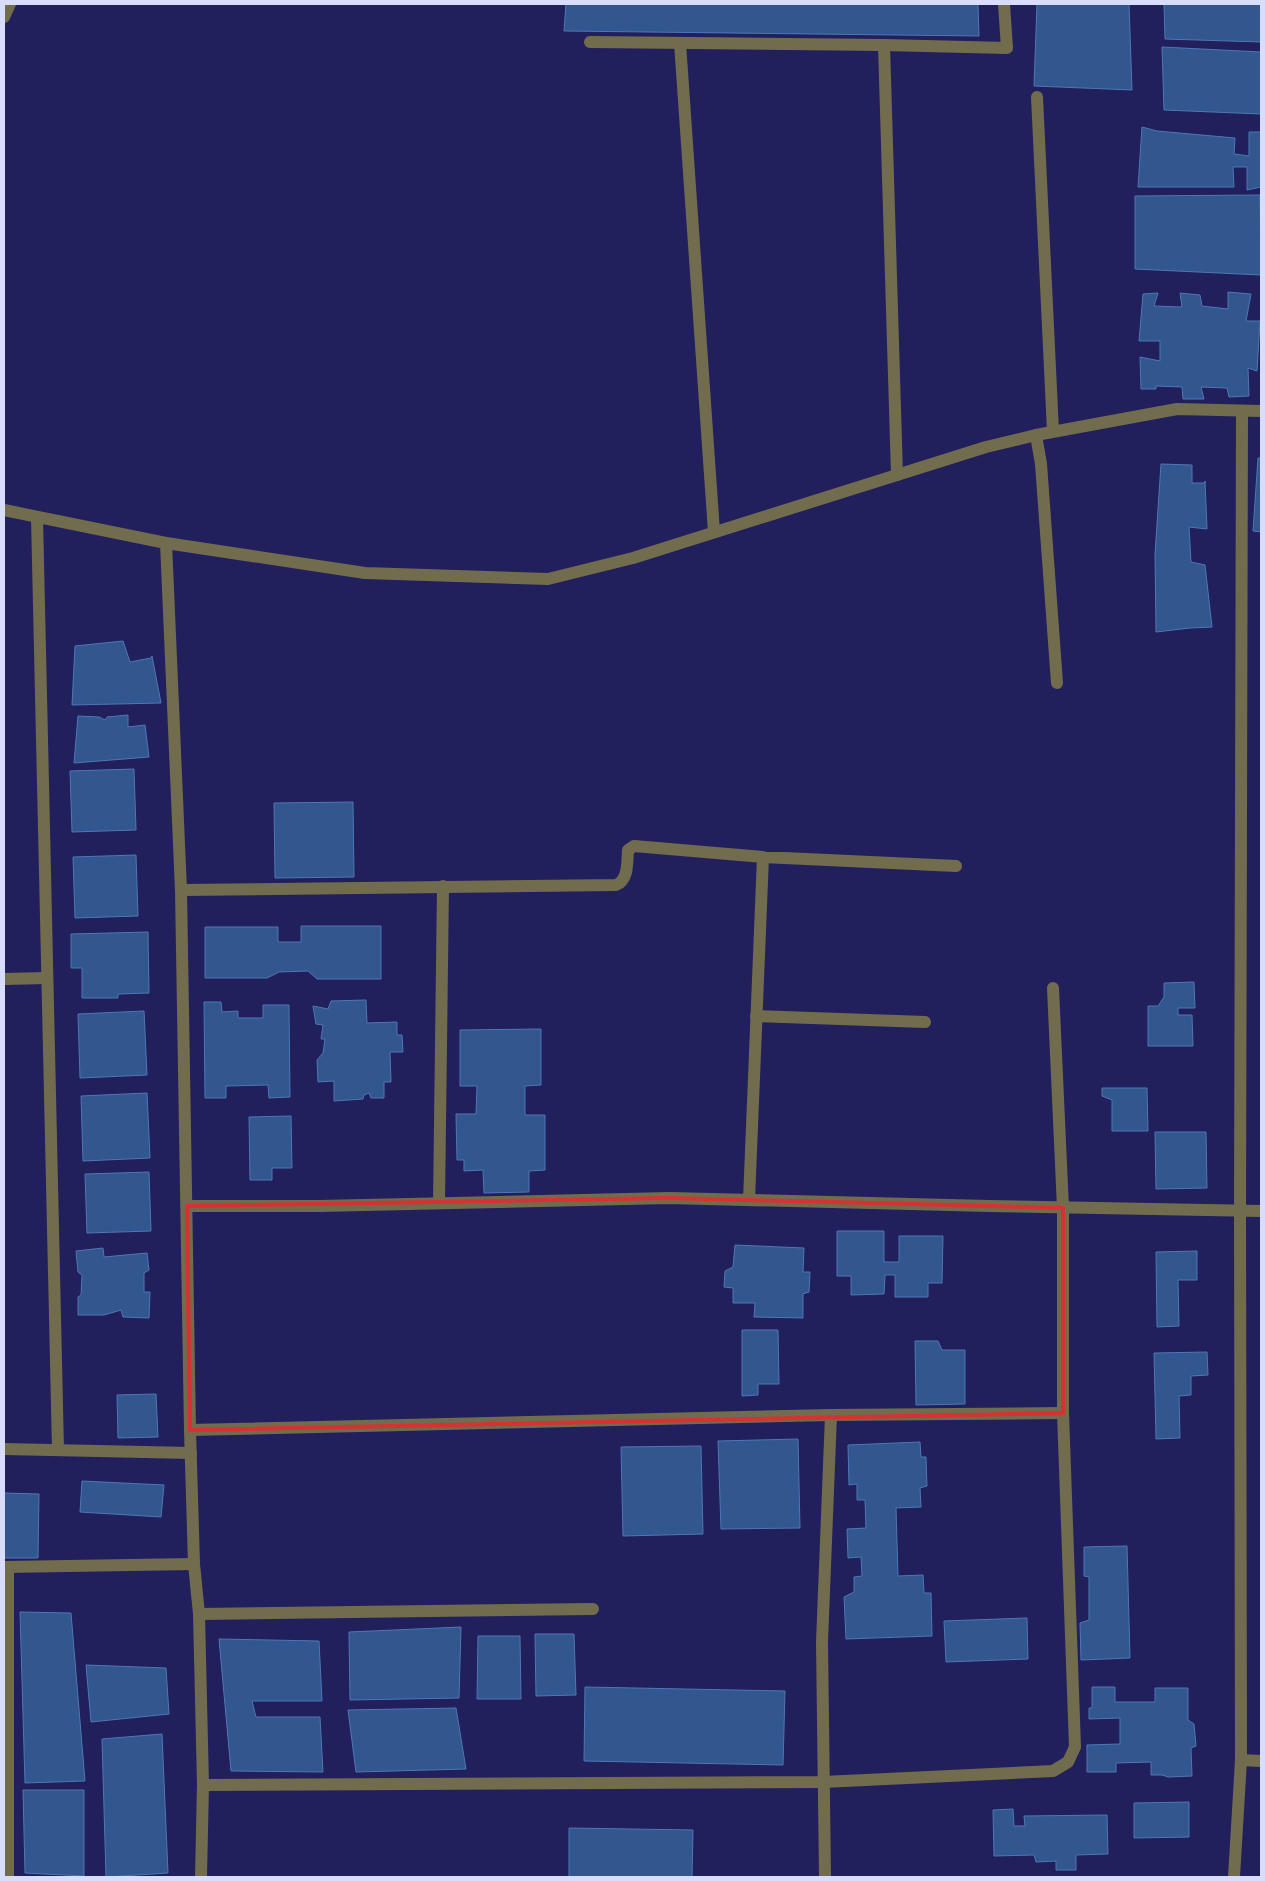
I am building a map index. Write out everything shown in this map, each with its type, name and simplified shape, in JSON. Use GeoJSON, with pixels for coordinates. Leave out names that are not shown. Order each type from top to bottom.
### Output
{"type":"FeatureCollection","features":[{"type":"Feature","properties":{"kind":"street"},"geometry":{"type":"LineString","coordinates":[[4,17],[10,4]]}},
{"type":"Feature","properties":{"kind":"street"},"geometry":{"type":"LineString","coordinates":[[590,42],[1006,48],[1004,4]]}},
{"type":"Feature","properties":{"kind":"street"},"geometry":{"type":"LineString","coordinates":[[680,43],[714,532]]}},
{"type":"Feature","properties":{"kind":"street"},"geometry":{"type":"LineString","coordinates":[[884,45],[897,475]]}},
{"type":"Feature","properties":{"kind":"street"},"geometry":{"type":"LineString","coordinates":[[1037,97],[1053,431]]}},
{"type":"Feature","properties":{"kind":"street"},"geometry":{"type":"LineString","coordinates":[[4,510],[166,543],[365,573],[548,579],[633,558],[986,447],[1036,435],[1177,409],[1261,411]]}},
{"type":"Feature","properties":{"kind":"street"},"geometry":{"type":"LineString","coordinates":[[1234,1877],[1241,1760],[1242,410]]}},
{"type":"Feature","properties":{"kind":"street"},"geometry":{"type":"LineString","coordinates":[[1036,435],[1041,464],[1057,683]]}},
{"type":"Feature","properties":{"kind":"street"},"geometry":{"type":"LineString","coordinates":[[37,517],[58,1450]]}},
{"type":"Feature","properties":{"kind":"street"},"geometry":{"type":"LineString","coordinates":[[166,543],[181,890],[190,1430],[194,1564],[199,1614],[203,1785],[201,1877]]}},
{"type":"Feature","properties":{"kind":"street"},"geometry":{"type":"LineString","coordinates":[[181,890],[616,885],[624,879],[628,850],[634,846],[763,858],[956,866]]}},
{"type":"Feature","properties":{"kind":"street"},"geometry":{"type":"LineString","coordinates":[[749,1200],[763,858]]}},
{"type":"Feature","properties":{"kind":"street"},"geometry":{"type":"LineString","coordinates":[[439,1203],[443,886]]}},
{"type":"Feature","properties":{"kind":"street"},"geometry":{"type":"LineString","coordinates":[[4,979],[47,978]]}},
{"type":"Feature","properties":{"kind":"street"},"geometry":{"type":"LineString","coordinates":[[203,1785],[823,1782],[1053,1771],[1068,1762],[1075,1747],[1063,1412],[1063,1208],[1053,988]]}},
{"type":"Feature","properties":{"kind":"street"},"geometry":{"type":"LineString","coordinates":[[756,1016],[925,1022]]}},
{"type":"Feature","properties":{"kind":"street"},"geometry":{"type":"LineString","coordinates":[[187,1206],[319,1206],[669,1198],[1063,1208],[1261,1210]]}},
{"type":"Feature","properties":{"kind":"street"},"geometry":{"type":"LineString","coordinates":[[190,1430],[831,1415],[1063,1412]]}},
{"type":"Feature","properties":{"kind":"street"},"geometry":{"type":"LineString","coordinates":[[825,1877],[822,1642],[831,1415]]}},
{"type":"Feature","properties":{"kind":"street"},"geometry":{"type":"LineString","coordinates":[[4,1449],[191,1453]]}},
{"type":"Feature","properties":{"kind":"street"},"geometry":{"type":"LineString","coordinates":[[8,1877],[6,1567],[194,1564]]}},
{"type":"Feature","properties":{"kind":"street"},"geometry":{"type":"LineString","coordinates":[[199,1614],[593,1609]]}},
{"type":"Feature","properties":{"kind":"street"},"geometry":{"type":"LineString","coordinates":[[1241,1760],[1261,1760]]}},
{"type":"Feature","properties":{"kind":"highlighted area"},"geometry":{"type":"Polygon","coordinates":[[[669,1198],[1063,1208],[1063,1413],[190,1430],[187,1206],[669,1198]]]}},
{"type":"Feature","properties":{"kind":"building"},"geometry":{"type":"Polygon","coordinates":[[[566,4],[978,4],[979,36],[564,31],[566,4]]]}},
{"type":"Feature","properties":{"kind":"building"},"geometry":{"type":"Polygon","coordinates":[[[1037,4],[1129,4],[1132,90],[1034,86],[1037,4]]]}},
{"type":"Feature","properties":{"kind":"building"},"geometry":{"type":"Polygon","coordinates":[[[1164,4],[1261,4],[1261,42],[1165,39],[1164,4]]]}},
{"type":"Feature","properties":{"kind":"building"},"geometry":{"type":"Polygon","coordinates":[[[1162,47],[1261,52],[1261,114],[1164,110],[1162,47]]]}},
{"type":"Feature","properties":{"kind":"building"},"geometry":{"type":"Polygon","coordinates":[[[1142,127],[1157,131],[1235,138],[1234,154],[1249,156],[1249,132],[1261,132],[1261,187],[1247,190],[1247,167],[1233,167],[1234,187],[1138,187],[1142,127]]]}},
{"type":"Feature","properties":{"kind":"building"},"geometry":{"type":"Polygon","coordinates":[[[1260,195],[1261,275],[1135,269],[1135,196],[1260,195]]]}},
{"type":"Feature","properties":{"kind":"building"},"geometry":{"type":"Polygon","coordinates":[[[1228,292],[1251,294],[1246,321],[1260,321],[1257,371],[1248,368],[1249,396],[1229,397],[1227,388],[1201,387],[1204,399],[1183,399],[1182,387],[1156,386],[1156,389],[1141,389],[1140,357],[1160,361],[1160,341],[1139,341],[1143,294],[1158,293],[1154,306],[1182,307],[1180,293],[1200,295],[1202,306],[1228,309],[1228,292]]]}},
{"type":"Feature","properties":{"kind":"building"},"geometry":{"type":"Polygon","coordinates":[[[1258,458],[1261,458],[1261,532],[1253,531],[1258,458]]]}},
{"type":"Feature","properties":{"kind":"building"},"geometry":{"type":"Polygon","coordinates":[[[1161,464],[1192,465],[1192,483],[1205,483],[1205,481],[1207,529],[1189,527],[1191,562],[1205,565],[1212,627],[1156,632],[1155,554],[1161,464]]]}},
{"type":"Feature","properties":{"kind":"building"},"geometry":{"type":"Polygon","coordinates":[[[123,641],[130,662],[151,658],[152,656],[161,703],[72,705],[75,646],[123,641]]]}},
{"type":"Feature","properties":{"kind":"building"},"geometry":{"type":"Polygon","coordinates":[[[128,715],[128,727],[145,725],[149,757],[74,763],[78,716],[99,717],[105,720],[107,717],[128,715]]]}},
{"type":"Feature","properties":{"kind":"building"},"geometry":{"type":"Polygon","coordinates":[[[134,769],[136,830],[72,832],[70,771],[134,769]]]}},
{"type":"Feature","properties":{"kind":"building"},"geometry":{"type":"Polygon","coordinates":[[[353,802],[354,877],[275,878],[274,803],[353,802]]]}},
{"type":"Feature","properties":{"kind":"building"},"geometry":{"type":"Polygon","coordinates":[[[136,855],[138,916],[75,918],[73,857],[136,855]]]}},
{"type":"Feature","properties":{"kind":"building"},"geometry":{"type":"Polygon","coordinates":[[[301,926],[381,926],[381,979],[317,979],[308,971],[279,972],[267,978],[205,978],[205,927],[278,927],[278,942],[301,942],[301,926]]]}},
{"type":"Feature","properties":{"kind":"building"},"geometry":{"type":"Polygon","coordinates":[[[148,932],[149,993],[118,994],[118,998],[82,998],[82,968],[71,968],[71,934],[148,932]]]}},
{"type":"Feature","properties":{"kind":"building"},"geometry":{"type":"Polygon","coordinates":[[[1194,982],[1195,1008],[1178,1008],[1178,1015],[1192,1015],[1193,1046],[1148,1046],[1148,1006],[1158,1006],[1164,997],[1164,983],[1194,982]]]}},
{"type":"Feature","properties":{"kind":"building"},"geometry":{"type":"Polygon","coordinates":[[[366,1000],[367,1023],[397,1022],[397,1035],[402,1035],[403,1052],[390,1052],[391,1082],[384,1082],[384,1098],[371,1098],[369,1093],[364,1095],[363,1099],[334,1101],[334,1081],[318,1082],[317,1060],[323,1053],[325,1039],[321,1039],[323,1025],[316,1024],[313,1006],[328,1009],[331,1001],[366,1000]]]}},
{"type":"Feature","properties":{"kind":"building"},"geometry":{"type":"Polygon","coordinates":[[[204,1002],[221,1002],[222,1012],[238,1011],[238,1018],[263,1018],[263,1005],[289,1005],[290,1097],[269,1098],[268,1085],[226,1086],[226,1098],[205,1098],[204,1002]]]}},
{"type":"Feature","properties":{"kind":"building"},"geometry":{"type":"Polygon","coordinates":[[[144,1011],[147,1075],[80,1078],[78,1014],[144,1011]]]}},
{"type":"Feature","properties":{"kind":"building"},"geometry":{"type":"Polygon","coordinates":[[[541,1029],[541,1085],[525,1086],[525,1115],[545,1115],[545,1170],[529,1171],[529,1192],[484,1193],[483,1170],[464,1171],[464,1160],[457,1160],[456,1114],[476,1114],[477,1086],[460,1086],[460,1030],[541,1029]]]}},
{"type":"Feature","properties":{"kind":"building"},"geometry":{"type":"Polygon","coordinates":[[[1102,1088],[1147,1088],[1148,1131],[1112,1131],[1112,1100],[1102,1096],[1102,1088]]]}},
{"type":"Feature","properties":{"kind":"building"},"geometry":{"type":"Polygon","coordinates":[[[147,1093],[150,1158],[83,1161],[81,1096],[147,1093]]]}},
{"type":"Feature","properties":{"kind":"building"},"geometry":{"type":"Polygon","coordinates":[[[291,1116],[292,1168],[272,1168],[272,1180],[250,1180],[249,1117],[291,1116]]]}},
{"type":"Feature","properties":{"kind":"building"},"geometry":{"type":"Polygon","coordinates":[[[1155,1132],[1206,1132],[1207,1188],[1156,1189],[1155,1132]]]}},
{"type":"Feature","properties":{"kind":"building"},"geometry":{"type":"Polygon","coordinates":[[[149,1172],[151,1231],[87,1233],[85,1174],[149,1172]]]}},
{"type":"Feature","properties":{"kind":"building"},"geometry":{"type":"Polygon","coordinates":[[[837,1231],[884,1231],[884,1262],[899,1262],[899,1236],[943,1236],[942,1283],[928,1283],[928,1297],[895,1297],[895,1275],[885,1275],[884,1294],[851,1295],[851,1276],[837,1276],[837,1231]]]}},
{"type":"Feature","properties":{"kind":"building"},"geometry":{"type":"Polygon","coordinates":[[[735,1245],[804,1248],[803,1272],[810,1272],[809,1292],[803,1294],[803,1318],[754,1317],[755,1303],[733,1303],[733,1288],[724,1287],[725,1271],[733,1267],[735,1245]]]}},
{"type":"Feature","properties":{"kind":"building"},"geometry":{"type":"Polygon","coordinates":[[[103,1248],[104,1257],[147,1253],[149,1270],[144,1273],[144,1292],[150,1292],[149,1318],[123,1317],[121,1310],[104,1315],[78,1315],[78,1297],[81,1295],[82,1275],[78,1272],[76,1251],[103,1248]]]}},
{"type":"Feature","properties":{"kind":"building"},"geometry":{"type":"Polygon","coordinates":[[[1197,1251],[1197,1280],[1178,1280],[1179,1326],[1157,1327],[1156,1252],[1197,1251]]]}},
{"type":"Feature","properties":{"kind":"building"},"geometry":{"type":"Polygon","coordinates":[[[742,1330],[778,1330],[779,1384],[758,1384],[758,1395],[742,1396],[742,1330]]]}},
{"type":"Feature","properties":{"kind":"building"},"geometry":{"type":"Polygon","coordinates":[[[915,1341],[938,1341],[942,1350],[965,1350],[965,1404],[916,1405],[915,1341]]]}},
{"type":"Feature","properties":{"kind":"building"},"geometry":{"type":"Polygon","coordinates":[[[1207,1352],[1208,1375],[1191,1376],[1191,1395],[1179,1396],[1180,1438],[1156,1439],[1154,1353],[1207,1352]]]}},
{"type":"Feature","properties":{"kind":"building"},"geometry":{"type":"Polygon","coordinates":[[[156,1394],[158,1437],[118,1438],[117,1395],[156,1394]]]}},
{"type":"Feature","properties":{"kind":"building"},"geometry":{"type":"Polygon","coordinates":[[[798,1439],[800,1528],[721,1529],[718,1441],[798,1439]]]}},
{"type":"Feature","properties":{"kind":"building"},"geometry":{"type":"Polygon","coordinates":[[[920,1442],[921,1457],[926,1457],[927,1486],[920,1488],[921,1507],[896,1508],[898,1576],[923,1575],[924,1593],[931,1593],[932,1636],[846,1639],[844,1597],[854,1592],[854,1577],[862,1576],[861,1557],[848,1558],[847,1529],[866,1528],[865,1500],[857,1500],[857,1484],[849,1485],[848,1445],[920,1442]]]}},
{"type":"Feature","properties":{"kind":"building"},"geometry":{"type":"Polygon","coordinates":[[[701,1446],[703,1534],[623,1536],[621,1447],[701,1446]]]}},
{"type":"Feature","properties":{"kind":"building"},"geometry":{"type":"Polygon","coordinates":[[[82,1481],[164,1485],[161,1517],[80,1512],[82,1481]]]}},
{"type":"Feature","properties":{"kind":"building"},"geometry":{"type":"Polygon","coordinates":[[[4,1493],[39,1494],[38,1558],[4,1558],[4,1493]]]}},
{"type":"Feature","properties":{"kind":"building"},"geometry":{"type":"Polygon","coordinates":[[[1127,1546],[1130,1658],[1081,1660],[1080,1623],[1089,1620],[1089,1577],[1084,1576],[1084,1547],[1127,1546]]]}},
{"type":"Feature","properties":{"kind":"building"},"geometry":{"type":"Polygon","coordinates":[[[20,1612],[71,1613],[85,1781],[25,1783],[20,1612]]]}},
{"type":"Feature","properties":{"kind":"building"},"geometry":{"type":"Polygon","coordinates":[[[1027,1618],[1028,1659],[946,1662],[944,1621],[1027,1618]]]}},
{"type":"Feature","properties":{"kind":"building"},"geometry":{"type":"Polygon","coordinates":[[[461,1627],[459,1698],[350,1700],[349,1632],[461,1627]]]}},
{"type":"Feature","properties":{"kind":"building"},"geometry":{"type":"Polygon","coordinates":[[[535,1634],[574,1634],[576,1695],[536,1696],[535,1634]]]}},
{"type":"Feature","properties":{"kind":"building"},"geometry":{"type":"Polygon","coordinates":[[[478,1636],[520,1636],[521,1699],[477,1699],[478,1636]]]}},
{"type":"Feature","properties":{"kind":"building"},"geometry":{"type":"Polygon","coordinates":[[[219,1639],[319,1641],[322,1701],[252,1701],[256,1717],[320,1717],[323,1772],[231,1771],[219,1639]]]}},
{"type":"Feature","properties":{"kind":"building"},"geometry":{"type":"Polygon","coordinates":[[[86,1665],[166,1668],[169,1714],[91,1722],[86,1665]]]}},
{"type":"Feature","properties":{"kind":"building"},"geometry":{"type":"Polygon","coordinates":[[[585,1687],[785,1691],[783,1765],[584,1761],[585,1687]]]}},
{"type":"Feature","properties":{"kind":"building"},"geometry":{"type":"Polygon","coordinates":[[[1092,1687],[1115,1687],[1115,1702],[1155,1702],[1155,1688],[1188,1688],[1188,1720],[1194,1724],[1196,1746],[1191,1748],[1192,1776],[1168,1777],[1151,1775],[1151,1762],[1116,1763],[1116,1772],[1087,1772],[1087,1745],[1120,1744],[1120,1718],[1089,1719],[1089,1708],[1092,1708],[1092,1687]]]}},
{"type":"Feature","properties":{"kind":"building"},"geometry":{"type":"Polygon","coordinates":[[[456,1708],[466,1769],[356,1772],[348,1710],[456,1708]]]}},
{"type":"Feature","properties":{"kind":"building"},"geometry":{"type":"Polygon","coordinates":[[[162,1734],[168,1873],[106,1877],[102,1739],[162,1734]]]}},
{"type":"Feature","properties":{"kind":"building"},"geometry":{"type":"Polygon","coordinates":[[[23,1790],[84,1790],[84,1876],[25,1873],[23,1790]]]}},
{"type":"Feature","properties":{"kind":"building"},"geometry":{"type":"Polygon","coordinates":[[[1189,1802],[1189,1837],[1134,1838],[1134,1803],[1189,1802]]]}},
{"type":"Feature","properties":{"kind":"building"},"geometry":{"type":"Polygon","coordinates":[[[1013,1809],[1014,1826],[1025,1826],[1024,1816],[1107,1815],[1108,1854],[1076,1855],[1076,1870],[1056,1870],[1056,1861],[1036,1862],[1034,1855],[994,1856],[993,1810],[1013,1809]]]}},
{"type":"Feature","properties":{"kind":"building"},"geometry":{"type":"Polygon","coordinates":[[[569,1828],[693,1830],[692,1877],[569,1877],[569,1828]]]}}]}
